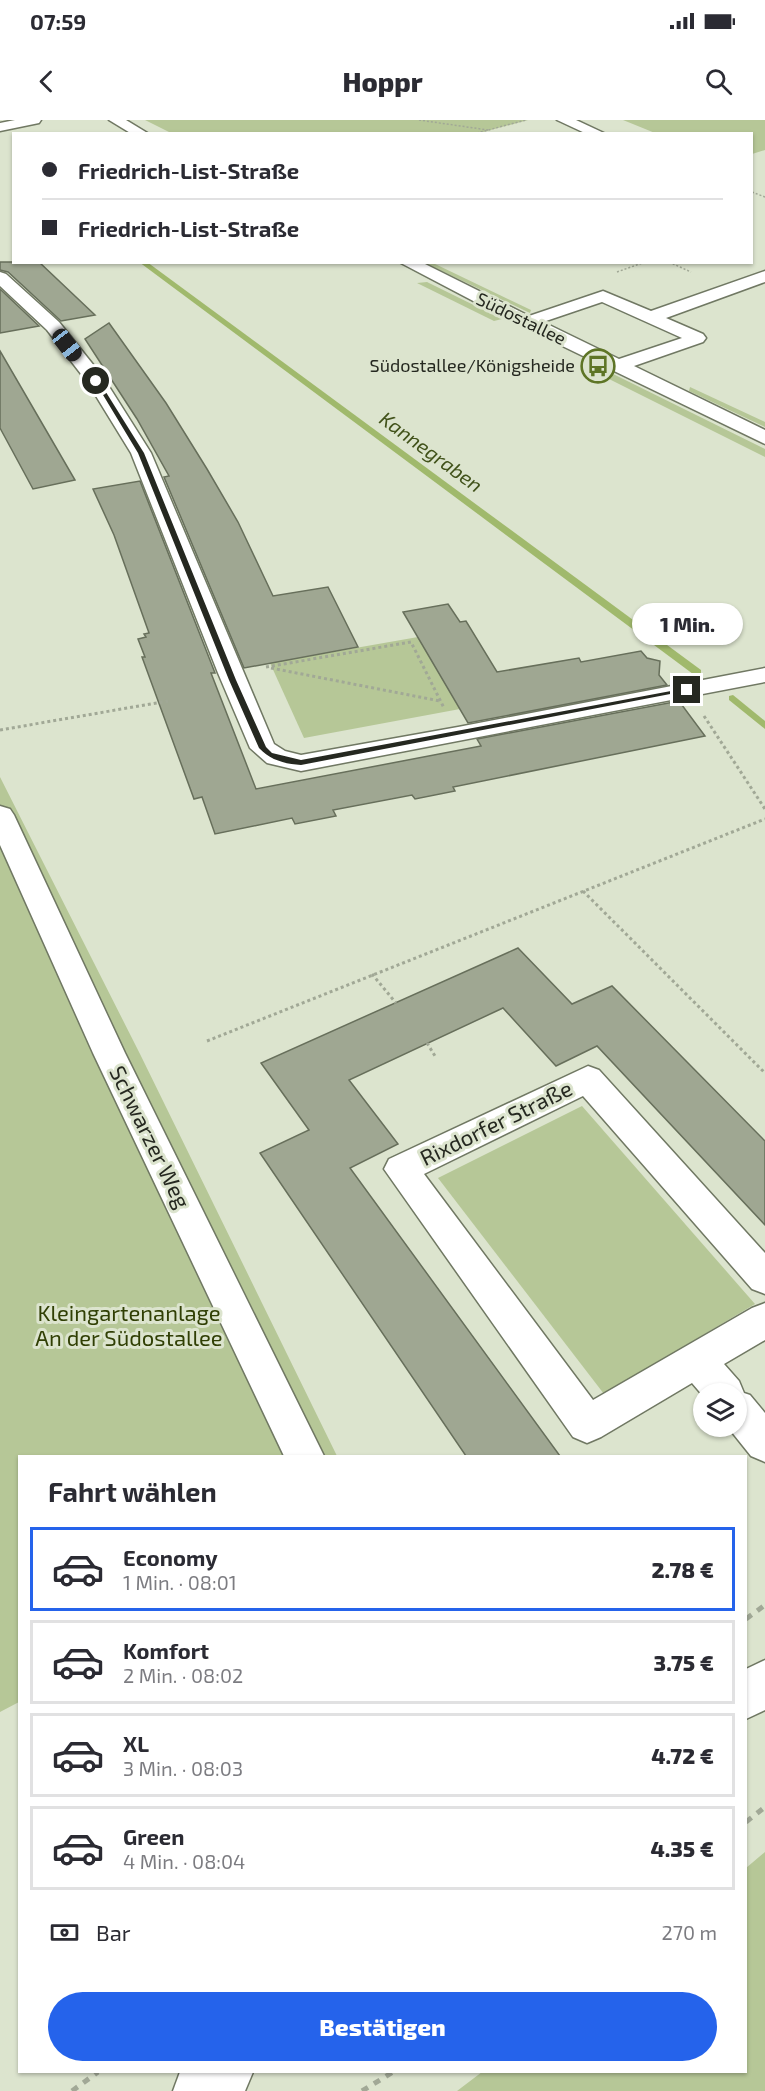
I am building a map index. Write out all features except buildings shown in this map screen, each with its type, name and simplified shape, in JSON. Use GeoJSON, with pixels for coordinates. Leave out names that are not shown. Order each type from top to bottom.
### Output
{"type":"FeatureCollection","features":[{"type":"Feature","properties":{"kind":"street"},"geometry":{"type":"LineString","coordinates":[[0,128],[34,120]]}},
{"type":"Feature","properties":{"kind":"street"},"geometry":{"type":"LineString","coordinates":[[116,120],[139,132]]}},
{"type":"Feature","properties":{"kind":"street"},"geometry":{"type":"LineString","coordinates":[[564,120],[595,132]]}},
{"type":"Feature","properties":{"kind":"street","name":"Südostallee"},"geometry":{"type":"LineString","coordinates":[[411,264],[765,438]]}},
{"type":"Feature","properties":{"kind":"street"},"geometry":{"type":"LineString","coordinates":[[649,318],[765,276]]}},
{"type":"Feature","properties":{"kind":"street"},"geometry":{"type":"LineString","coordinates":[[0,277],[53,326],[96,381],[141,453],[230,673],[263,748],[278,759],[301,763],[765,675]]}},
{"type":"Feature","properties":{"kind":"street"},"geometry":{"type":"LineString","coordinates":[[527,322],[603,296],[697,338],[618,366]]}},
{"type":"Feature","properties":{"kind":"street","name":"Schwarzer Weg"},"geometry":{"type":"LineString","coordinates":[[0,815],[109,1053],[304,1455]]}},
{"type":"Feature","properties":{"kind":"street","name":"Rixdorfer Straße"},"geometry":{"type":"LineString","coordinates":[[765,1278],[588,1079],[401,1169],[587,1424],[765,1320]]}},
{"type":"Feature","properties":{"kind":"street"},"geometry":{"type":"LineString","coordinates":[[697,1360],[716,1383]]}},
{"type":"Feature","properties":{"kind":"street"},"geometry":{"type":"LineString","coordinates":[[747,1421],[765,1443]]}},
{"type":"Feature","properties":{"kind":"street"},"geometry":{"type":"LineString","coordinates":[[747,1695],[765,1682]]}},
{"type":"Feature","properties":{"kind":"street"},"geometry":{"type":"LineString","coordinates":[[199,2091],[226,2073]]}},
{"type":"Feature","properties":{"kind":"path"},"geometry":{"type":"LineString","coordinates":[[419,120],[488,130]]}},
{"type":"Feature","properties":{"kind":"path"},"geometry":{"type":"LineString","coordinates":[[480,132],[526,120]]}},
{"type":"Feature","properties":{"kind":"path"},"geometry":{"type":"LineString","coordinates":[[230,673],[411,642],[458,735]]}},
{"type":"Feature","properties":{"kind":"path"},"geometry":{"type":"LineString","coordinates":[[267,667],[441,701]]}},
{"type":"Feature","properties":{"kind":"path"},"geometry":{"type":"LineString","coordinates":[[687,690],[765,809]]}},
{"type":"Feature","properties":{"kind":"path"},"geometry":{"type":"LineString","coordinates":[[0,730],[168,701]]}},
{"type":"Feature","properties":{"kind":"path"},"geometry":{"type":"LineString","coordinates":[[207,1041],[765,819]]}},
{"type":"Feature","properties":{"kind":"path"},"geometry":{"type":"LineString","coordinates":[[583,891],[765,1073]]}},
{"type":"Feature","properties":{"kind":"path"},"geometry":{"type":"LineString","coordinates":[[372,974],[396,1003]]}},
{"type":"Feature","properties":{"kind":"path"},"geometry":{"type":"LineString","coordinates":[[427,1043],[435,1056]]}},
{"type":"Feature","properties":{"kind":"path"},"geometry":{"type":"LineString","coordinates":[[747,1618],[765,1605]]}},
{"type":"Feature","properties":{"kind":"path"},"geometry":{"type":"LineString","coordinates":[[747,1821],[765,1807]]}},
{"type":"Feature","properties":{"kind":"path"},"geometry":{"type":"LineString","coordinates":[[72,2091],[97,2073]]}},
{"type":"Feature","properties":{"kind":"path"},"geometry":{"type":"LineString","coordinates":[[362,2091],[391,2073]]}},
{"type":"Feature","properties":{"kind":"green space"},"geometry":{"type":"Polygon","coordinates":[[[145,120],[528,120],[483,132],[169,132],[145,120]]]}},
{"type":"Feature","properties":{"kind":"green space"},"geometry":{"type":"Polygon","coordinates":[[[623,120],[765,120],[765,150],[753,154],[753,132],[653,132],[623,120]]]}},
{"type":"Feature","properties":{"kind":"green space"},"geometry":{"type":"Polygon","coordinates":[[[427,264],[435,264],[531,310],[530,313],[427,264]]]}},
{"type":"Feature","properties":{"kind":"green space"},"geometry":{"type":"Polygon","coordinates":[[[427,282],[502,319],[494,321],[417,283],[427,282]]]}},
{"type":"Feature","properties":{"kind":"green space"},"geometry":{"type":"Polygon","coordinates":[[[605,370],[765,449],[765,457],[597,373],[605,370]]]}},
{"type":"Feature","properties":{"kind":"green space"},"geometry":{"type":"Polygon","coordinates":[[[690,387],[765,422],[765,427],[689,391],[690,387]]]}},
{"type":"Feature","properties":{"kind":"green space"},"geometry":{"type":"Polygon","coordinates":[[[418,637],[460,709],[304,738],[270,663],[418,637]]]}},
{"type":"Feature","properties":{"kind":"green space","name":"Kleingartenanlage An der Südostallee"},"geometry":{"type":"Polygon","coordinates":[[[0,777],[140,1054],[337,1455],[18,1455],[18,1703],[0,1712],[0,777]]]}},
{"type":"Feature","properties":{"kind":"green space"},"geometry":{"type":"Polygon","coordinates":[[[582,1106],[755,1304],[604,1394],[438,1178],[582,1106]]]}},
{"type":"Feature","properties":{"kind":"green space"},"geometry":{"type":"Polygon","coordinates":[[[765,1852],[765,2091],[457,2091],[481,2073],[747,2073],[747,1867],[765,1852]]]}},
{"type":"Feature","properties":{"kind":"waterway","name":"Kannegraben"},"geometry":{"type":"LineString","coordinates":[[145,264],[697,672]]}},
{"type":"Feature","properties":{"kind":"waterway","name":"Kannegraben"},"geometry":{"type":"LineString","coordinates":[[733,698],[765,726]]}},
{"type":"Feature","properties":{"kind":"place","name":"Südostallee/Königsheide"},"geometry":{"type":"Point","coordinates":[598,366]}},
{"type":"Feature","properties":{"kind":"route"},"geometry":{"type":"LineString","coordinates":[[96,381],[141,453],[233,680],[263,748],[270,755],[278,759],[301,763],[438,739],[687,690]]}}]}
